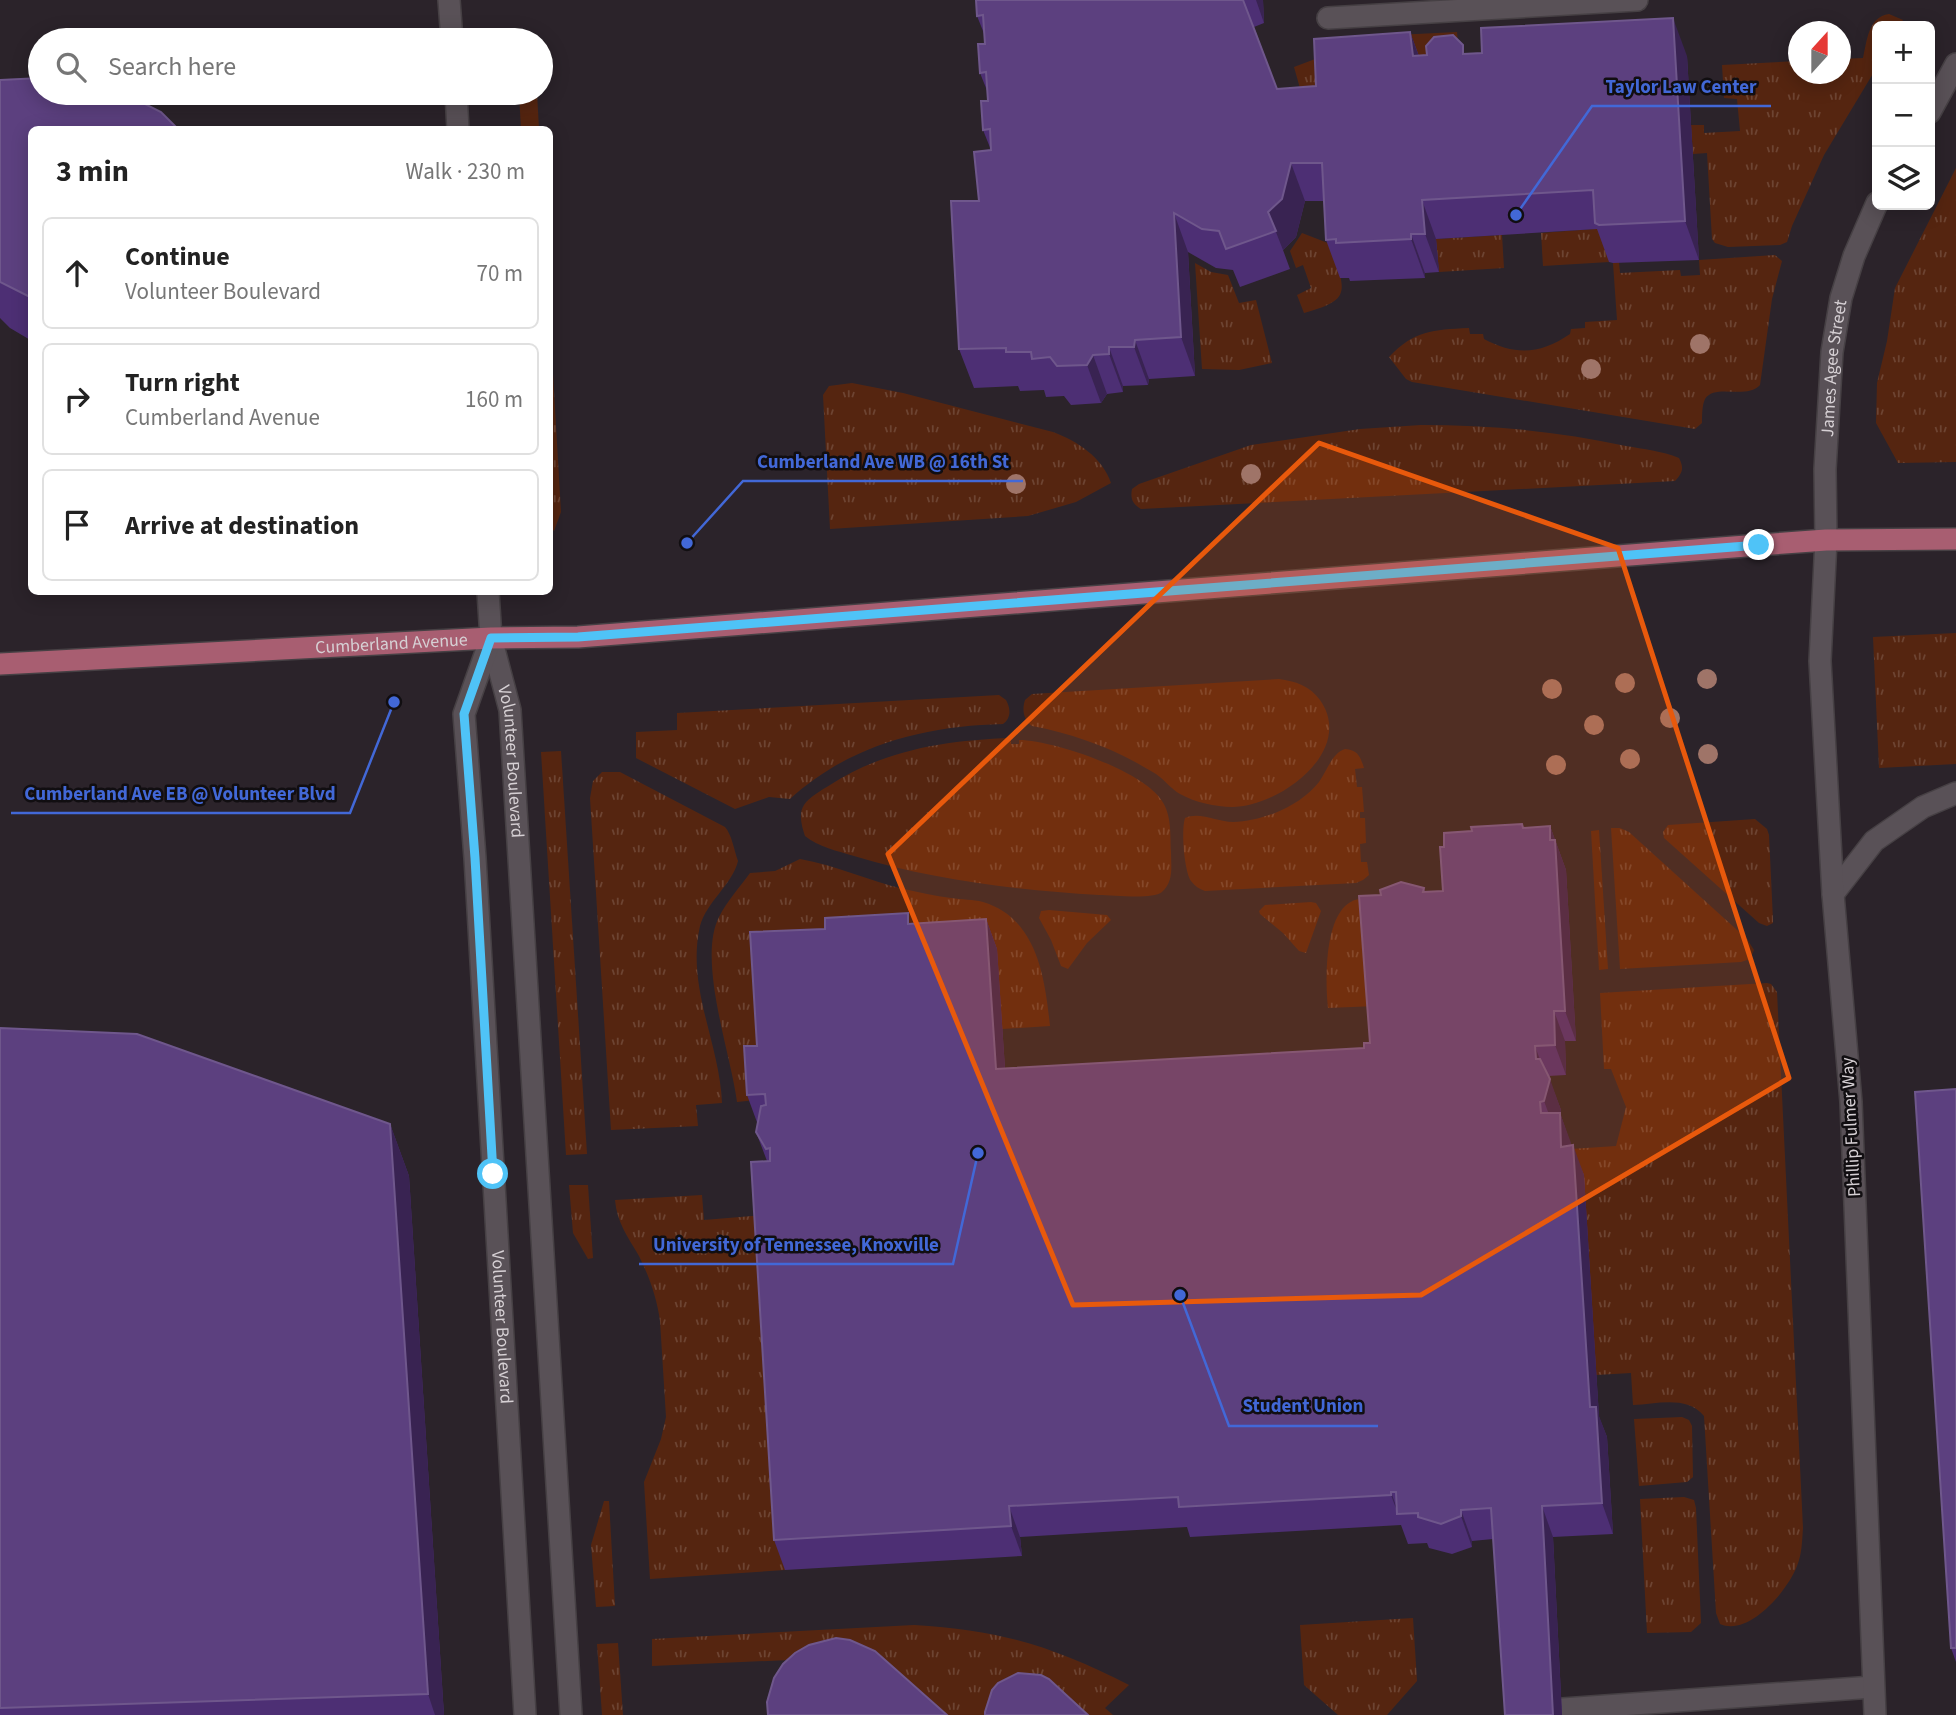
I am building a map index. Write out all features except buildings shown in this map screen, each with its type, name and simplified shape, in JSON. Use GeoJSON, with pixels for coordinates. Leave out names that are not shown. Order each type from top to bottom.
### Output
{"type":"FeatureCollection","features":[{"type":"Feature","properties":{"kind":"main road","name":"Cumberland Avenue"},"geometry":{"type":"LineString","coordinates":[[0,664],[491,638],[578,637],[1826,540],[1956,538]]}},
{"type":"Feature","properties":{"kind":"street"},"geometry":{"type":"LineString","coordinates":[[449,0],[451,28]]}},
{"type":"Feature","properties":{"kind":"street"},"geometry":{"type":"LineString","coordinates":[[1328,18],[1637,0]]}},
{"type":"Feature","properties":{"kind":"street"},"geometry":{"type":"LineString","coordinates":[[1935,103],[1956,64]]}},
{"type":"Feature","properties":{"kind":"street"},"geometry":{"type":"LineString","coordinates":[[457,105],[458,126]]}},
{"type":"Feature","properties":{"kind":"street","name":"James Agee Street"},"geometry":{"type":"LineString","coordinates":[[1826,540],[1825,469],[1832,352],[1841,299],[1854,256],[1874,210]]}},
{"type":"Feature","properties":{"kind":"street","name":"Phillip Fulmer Way"},"geometry":{"type":"LineString","coordinates":[[1826,540],[1820,661],[1833,894],[1851,1102],[1875,1715]]}},
{"type":"Feature","properties":{"kind":"street"},"geometry":{"type":"LineString","coordinates":[[488,595],[491,638]]}},
{"type":"Feature","properties":{"kind":"street","name":"Volunteer Boulevard"},"geometry":{"type":"LineString","coordinates":[[491,638],[464,714],[475,858],[525,1715]]}},
{"type":"Feature","properties":{"kind":"street","name":"Volunteer Boulevard"},"geometry":{"type":"LineString","coordinates":[[491,638],[509,710],[571,1715]]}},
{"type":"Feature","properties":{"kind":"street"},"geometry":{"type":"LineString","coordinates":[[1833,894],[1874,841],[1923,807],[1956,793]]}},
{"type":"Feature","properties":{"kind":"street"},"geometry":{"type":"LineString","coordinates":[[1563,1709],[1873,1688]]}},
{"type":"Feature","properties":{"kind":"highlighted area"},"geometry":{"type":"Polygon","coordinates":[[[1319,443],[1618,548],[1789,1078],[1421,1295],[1073,1305],[888,854],[1319,443]]]}},
{"type":"Feature","properties":{"kind":"green space"},"geometry":{"type":"Polygon","coordinates":[[[1889,14],[1903,20],[1876,21],[1889,14]]]}},
{"type":"Feature","properties":{"kind":"green space"},"geometry":{"type":"Polygon","coordinates":[[[1872,27],[1872,75],[1824,155],[1787,242],[1780,245],[1728,247],[1715,243],[1712,239],[1707,153],[1693,154],[1691,125],[1704,125],[1704,133],[1740,131],[1737,99],[1724,98],[1722,65],[1788,62],[1788,84],[1851,84],[1851,59],[1863,58],[1872,27]]]}},
{"type":"Feature","properties":{"kind":"green space"},"geometry":{"type":"Polygon","coordinates":[[[1457,32],[1458,44],[1430,49],[1423,60],[1311,127],[1294,67],[1376,36],[1457,32]]]}},
{"type":"Feature","properties":{"kind":"green space"},"geometry":{"type":"Polygon","coordinates":[[[520,105],[538,105],[539,126],[521,126],[520,105]]]}},
{"type":"Feature","properties":{"kind":"green space"},"geometry":{"type":"Polygon","coordinates":[[[1956,168],[1956,462],[1898,463],[1876,423],[1877,383],[1895,288],[1956,168]]]}},
{"type":"Feature","properties":{"kind":"green space"},"geometry":{"type":"Polygon","coordinates":[[[1607,228],[1609,262],[1543,266],[1541,233],[1607,228]]]}},
{"type":"Feature","properties":{"kind":"green space"},"geometry":{"type":"Polygon","coordinates":[[[1302,233],[1333,245],[1341,283],[1341,291],[1332,303],[1304,313],[1297,295],[1311,288],[1303,265],[1296,268],[1290,251],[1302,233]]]}},
{"type":"Feature","properties":{"kind":"green space"},"geometry":{"type":"Polygon","coordinates":[[[1502,235],[1504,268],[1439,272],[1436,239],[1502,235]]]}},
{"type":"Feature","properties":{"kind":"green space"},"geometry":{"type":"Polygon","coordinates":[[[1775,255],[1782,261],[1772,299],[1760,385],[1747,391],[1710,394],[1704,401],[1702,423],[1695,429],[1412,382],[1406,379],[1389,357],[1407,341],[1434,331],[1469,328],[1470,334],[1483,334],[1484,339],[1496,344],[1528,350],[1549,346],[1570,334],[1571,329],[1585,328],[1585,322],[1617,320],[1613,263],[1619,262],[1620,273],[1680,270],[1681,276],[1700,275],[1699,260],[1775,255]]]}},
{"type":"Feature","properties":{"kind":"green space"},"geometry":{"type":"Polygon","coordinates":[[[1195,263],[1211,272],[1228,275],[1239,303],[1256,300],[1272,363],[1239,370],[1202,369],[1195,263]]]}},
{"type":"Feature","properties":{"kind":"green space"},"geometry":{"type":"Polygon","coordinates":[[[553,374],[561,512],[553,530],[553,374]]]}},
{"type":"Feature","properties":{"kind":"green space"},"geometry":{"type":"Polygon","coordinates":[[[852,383],[903,393],[1053,432],[1088,451],[1102,465],[1111,483],[1076,502],[1028,516],[830,529],[823,395],[829,386],[852,383]]]}},
{"type":"Feature","properties":{"kind":"green space"},"geometry":{"type":"Polygon","coordinates":[[[1421,425],[1473,426],[1575,436],[1673,456],[1679,458],[1682,470],[1675,481],[1141,509],[1132,498],[1132,489],[1139,484],[1251,445],[1360,429],[1421,425]]]}},
{"type":"Feature","properties":{"kind":"green space"},"geometry":{"type":"Polygon","coordinates":[[[1956,633],[1956,764],[1879,768],[1873,637],[1956,633]]]}},
{"type":"Feature","properties":{"kind":"green space"},"geometry":{"type":"Polygon","coordinates":[[[1279,679],[1302,685],[1316,695],[1328,719],[1328,738],[1320,756],[1307,773],[1290,787],[1251,804],[1232,807],[1192,799],[1177,792],[1159,776],[1137,763],[1099,745],[1032,726],[1025,718],[1024,711],[1025,700],[1032,694],[1279,679]]]}},
{"type":"Feature","properties":{"kind":"green space"},"geometry":{"type":"Polygon","coordinates":[[[999,695],[1006,700],[1009,710],[1008,719],[1003,724],[945,729],[889,742],[837,765],[790,799],[769,797],[735,809],[636,758],[636,732],[677,730],[677,713],[999,695]]]}},
{"type":"Feature","properties":{"kind":"green space"},"geometry":{"type":"Polygon","coordinates":[[[1011,738],[1011,744],[1019,744],[1019,740],[1034,741],[1096,759],[1137,779],[1152,790],[1165,807],[1170,826],[1171,873],[1166,888],[1157,894],[1141,896],[1099,895],[975,883],[884,864],[828,848],[805,836],[801,816],[809,799],[872,763],[917,749],[963,741],[1011,738]]]}},
{"type":"Feature","properties":{"kind":"green space"},"geometry":{"type":"Polygon","coordinates":[[[1345,749],[1358,754],[1364,768],[1355,769],[1357,787],[1362,787],[1364,812],[1360,812],[1360,818],[1365,818],[1366,843],[1360,844],[1361,862],[1367,862],[1369,875],[1356,883],[1205,891],[1193,883],[1185,859],[1185,818],[1202,816],[1238,822],[1275,813],[1310,792],[1333,758],[1345,749]]]}},
{"type":"Feature","properties":{"kind":"green space"},"geometry":{"type":"Polygon","coordinates":[[[561,751],[587,1154],[566,1155],[541,752],[561,751]]]}},
{"type":"Feature","properties":{"kind":"green space"},"geometry":{"type":"Polygon","coordinates":[[[602,772],[620,772],[725,827],[738,861],[731,878],[708,909],[700,926],[697,971],[716,1059],[722,1103],[696,1105],[698,1126],[611,1130],[590,798],[593,781],[602,772]]]}},
{"type":"Feature","properties":{"kind":"green space"},"geometry":{"type":"Polygon","coordinates":[[[1755,819],[1767,829],[1769,835],[1773,923],[1767,926],[1759,923],[1664,838],[1663,832],[1668,825],[1755,819]]]}},
{"type":"Feature","properties":{"kind":"green space"},"geometry":{"type":"Polygon","coordinates":[[[1611,828],[1629,832],[1747,939],[1754,950],[1750,959],[1741,962],[1620,969],[1611,828]]]}},
{"type":"Feature","properties":{"kind":"green space"},"geometry":{"type":"Polygon","coordinates":[[[1599,830],[1608,969],[1599,970],[1591,831],[1599,830]]]}},
{"type":"Feature","properties":{"kind":"green space"},"geometry":{"type":"Polygon","coordinates":[[[800,859],[904,889],[979,901],[1001,910],[1016,921],[1035,952],[1045,989],[1050,1026],[1002,1029],[756,1100],[737,1102],[713,982],[713,935],[722,911],[750,873],[775,871],[800,859]]]}},
{"type":"Feature","properties":{"kind":"green space"},"geometry":{"type":"Polygon","coordinates":[[[1360,899],[1376,1006],[1328,1008],[1327,963],[1333,928],[1339,914],[1348,904],[1360,899]]]}},
{"type":"Feature","properties":{"kind":"green space"},"geometry":{"type":"Polygon","coordinates":[[[1316,903],[1321,911],[1306,953],[1299,951],[1259,911],[1265,905],[1316,903]]]}},
{"type":"Feature","properties":{"kind":"green space"},"geometry":{"type":"Polygon","coordinates":[[[1041,911],[1107,915],[1111,920],[1087,943],[1068,969],[1061,966],[1039,918],[1041,911]]]}},
{"type":"Feature","properties":{"kind":"green space"},"geometry":{"type":"Polygon","coordinates":[[[1767,983],[1777,992],[1802,1547],[1792,1576],[1776,1598],[1755,1618],[1731,1626],[1720,1624],[1716,1613],[1704,1416],[1697,1409],[1680,1403],[1633,1405],[1631,1373],[1596,1375],[1571,1149],[1616,1146],[1626,1107],[1611,1069],[1604,1069],[1600,993],[1767,983]]]}},
{"type":"Feature","properties":{"kind":"green space"},"geometry":{"type":"Polygon","coordinates":[[[569,1185],[588,1185],[593,1258],[588,1259],[573,1233],[569,1185]]]}},
{"type":"Feature","properties":{"kind":"green space"},"geometry":{"type":"Polygon","coordinates":[[[702,1195],[704,1220],[764,1215],[785,1570],[650,1579],[644,1482],[661,1439],[666,1417],[660,1321],[649,1279],[621,1223],[615,1200],[702,1195]]]}},
{"type":"Feature","properties":{"kind":"green space"},"geometry":{"type":"Polygon","coordinates":[[[1682,1417],[1689,1420],[1692,1426],[1693,1477],[1687,1482],[1639,1486],[1634,1419],[1682,1417]]]}},
{"type":"Feature","properties":{"kind":"green space"},"geometry":{"type":"Polygon","coordinates":[[[1684,1497],[1694,1500],[1696,1508],[1701,1623],[1691,1632],[1647,1633],[1640,1499],[1684,1497]]]}},
{"type":"Feature","properties":{"kind":"green space"},"geometry":{"type":"Polygon","coordinates":[[[604,1501],[609,1501],[615,1606],[596,1607],[591,1545],[604,1501]]]}},
{"type":"Feature","properties":{"kind":"green space"},"geometry":{"type":"Polygon","coordinates":[[[1413,1618],[1417,1681],[1387,1715],[1338,1715],[1304,1685],[1300,1625],[1413,1618]]]}},
{"type":"Feature","properties":{"kind":"green space"},"geometry":{"type":"Polygon","coordinates":[[[914,1625],[973,1631],[1025,1642],[1075,1660],[1129,1685],[1105,1708],[1113,1715],[1087,1715],[1039,1673],[1000,1715],[946,1715],[856,1657],[652,1666],[652,1639],[914,1625]]]}},
{"type":"Feature","properties":{"kind":"green space"},"geometry":{"type":"Polygon","coordinates":[[[618,1643],[623,1715],[602,1715],[597,1644],[618,1643]]]}},
{"type":"Feature","properties":{"kind":"place","name":"Taylor Law Center"},"geometry":{"type":"Point","coordinates":[1516,215]}},
{"type":"Feature","properties":{"kind":"place","name":"Cumberland Ave WB @ 16th St"},"geometry":{"type":"Point","coordinates":[687,543]}},
{"type":"Feature","properties":{"kind":"place","name":"Cumberland Ave EB @ Volunteer Blvd"},"geometry":{"type":"Point","coordinates":[394,702]}},
{"type":"Feature","properties":{"kind":"place","name":"University of Tennessee, Knoxville"},"geometry":{"type":"Point","coordinates":[978,1153]}},
{"type":"Feature","properties":{"kind":"place","name":"Student Union"},"geometry":{"type":"Point","coordinates":[1180,1295]}},
{"type":"Feature","properties":{"kind":"route"},"geometry":{"type":"LineString","coordinates":[[493,1174],[464,714],[491,638],[578,637],[1759,545]]}}]}
